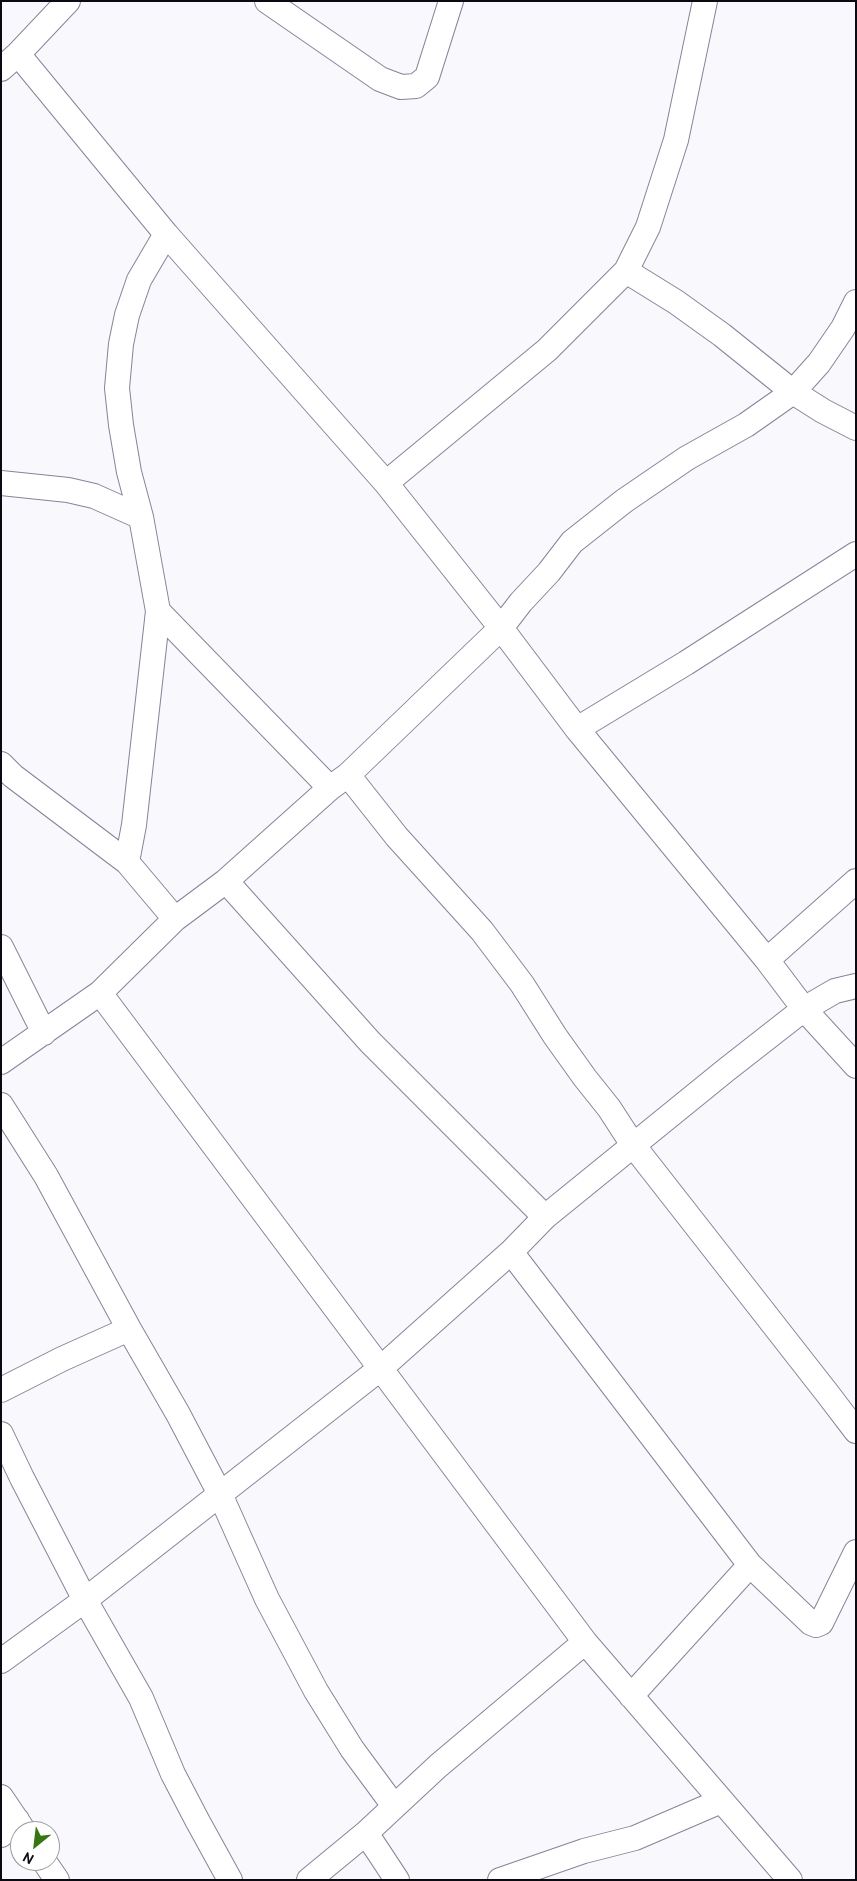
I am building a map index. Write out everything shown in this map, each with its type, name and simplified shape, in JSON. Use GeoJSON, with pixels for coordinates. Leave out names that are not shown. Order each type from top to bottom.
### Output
{"type":"FeatureCollection","features":[{"type":"Feature","properties":{"kind":"street"},"geometry":{"type":"LineString","coordinates":[[68,1],[10,62],[166,234],[386,483],[501,628],[577,728],[767,960],[804,1009],[856,1066]]}},
{"type":"Feature","properties":{"kind":"street"},"geometry":{"type":"LineString","coordinates":[[267,1],[380,79],[401,87],[416,86],[426,77],[451,1]]}},
{"type":"Feature","properties":{"kind":"street"},"geometry":{"type":"LineString","coordinates":[[386,483],[547,350],[626,271],[648,227],[676,140],[704,2]]}},
{"type":"Feature","properties":{"kind":"street"},"geometry":{"type":"LineString","coordinates":[[127,862],[134,825],[158,612],[141,517],[129,472],[121,425],[117,379],[126,315],[140,280],[166,234]]}},
{"type":"Feature","properties":{"kind":"street"},"geometry":{"type":"LineString","coordinates":[[626,271],[676,302],[793,392],[823,411],[856,428]]}},
{"type":"Feature","properties":{"kind":"street"},"geometry":{"type":"LineString","coordinates":[[1,1062],[100,993],[175,919],[226,882],[339,781],[501,628],[572,542],[586,530],[624,501],[687,458],[746,425],[793,392],[819,364],[843,328],[856,302]]}},
{"type":"Feature","properties":{"kind":"street"},"geometry":{"type":"LineString","coordinates":[[1,483],[68,490],[94,496],[141,517]]}},
{"type":"Feature","properties":{"kind":"street"},"geometry":{"type":"LineString","coordinates":[[577,728],[686,663],[856,554]]}},
{"type":"Feature","properties":{"kind":"street"},"geometry":{"type":"LineString","coordinates":[[158,612],[339,781],[397,838],[482,931],[522,984],[555,1036],[609,1108],[633,1145],[856,1431]]}},
{"type":"Feature","properties":{"kind":"street"},"geometry":{"type":"LineString","coordinates":[[1,764],[13,776],[127,862],[175,919]]}},
{"type":"Feature","properties":{"kind":"street"},"geometry":{"type":"LineString","coordinates":[[767,960],[856,881]]}},
{"type":"Feature","properties":{"kind":"street"},"geometry":{"type":"LineString","coordinates":[[226,882],[370,1042],[544,1216]]}},
{"type":"Feature","properties":{"kind":"street"},"geometry":{"type":"LineString","coordinates":[[1,948],[44,1033]]}},
{"type":"Feature","properties":{"kind":"street"},"geometry":{"type":"LineString","coordinates":[[1,1662],[85,1600],[381,1368],[511,1252],[544,1216],[804,1009],[835,992],[856,986]]}},
{"type":"Feature","properties":{"kind":"street"},"geometry":{"type":"LineString","coordinates":[[100,993],[585,1642],[790,1880]]}},
{"type":"Feature","properties":{"kind":"street"},"geometry":{"type":"LineString","coordinates":[[1,1105],[46,1176],[129,1329],[178,1414],[220,1494],[268,1598],[316,1691],[352,1749],[394,1806]]}},
{"type":"Feature","properties":{"kind":"street"},"geometry":{"type":"LineString","coordinates":[[511,1252],[750,1565],[811,1623],[816,1625],[821,1623],[856,1552]]}},
{"type":"Feature","properties":{"kind":"street"},"geometry":{"type":"LineString","coordinates":[[1,1390],[62,1359],[129,1329]]}},
{"type":"Feature","properties":{"kind":"street"},"geometry":{"type":"LineString","coordinates":[[1,1434],[85,1600],[141,1698],[173,1774],[196,1820],[230,1880]]}},
{"type":"Feature","properties":{"kind":"street"},"geometry":{"type":"LineString","coordinates":[[631,1696],[750,1565]]}},
{"type":"Feature","properties":{"kind":"street"},"geometry":{"type":"LineString","coordinates":[[308,1880],[366,1833],[438,1766],[585,1642]]}},
{"type":"Feature","properties":{"kind":"street"},"geometry":{"type":"LineString","coordinates":[[1,1797],[11,1821]]}},
{"type":"Feature","properties":{"kind":"street"},"geometry":{"type":"LineString","coordinates":[[500,1880],[584,1851],[635,1838],[721,1800]]}},
{"type":"Feature","properties":{"kind":"street"},"geometry":{"type":"LineString","coordinates":[[366,1833],[397,1880]]}}]}
